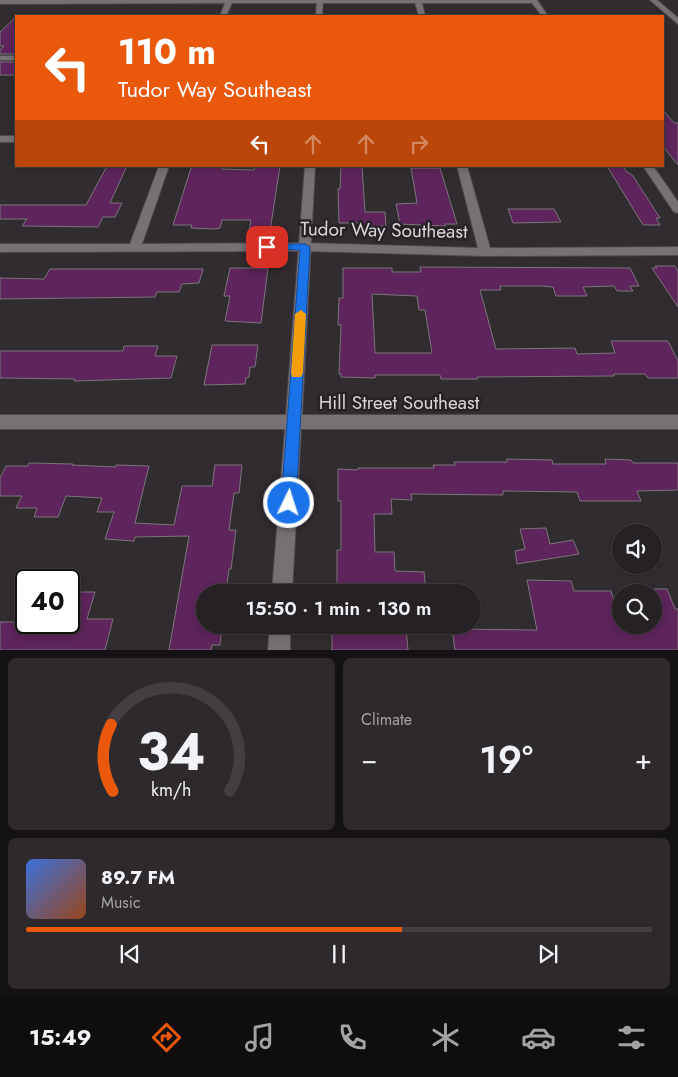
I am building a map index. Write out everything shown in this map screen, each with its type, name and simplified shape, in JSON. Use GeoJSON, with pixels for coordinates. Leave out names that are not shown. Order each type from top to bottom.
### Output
{"type":"FeatureCollection","features":[{"type":"Feature","properties":{"kind":"street"},"geometry":{"type":"LineString","coordinates":[[653,0],[678,22]]}},
{"type":"Feature","properties":{"kind":"street"},"geometry":{"type":"LineString","coordinates":[[319,15],[320,1]]}},
{"type":"Feature","properties":{"kind":"street"},"geometry":{"type":"LineString","coordinates":[[0,2],[534,2],[544,15]]}},
{"type":"Feature","properties":{"kind":"street"},"geometry":{"type":"LineString","coordinates":[[223,15],[229,2]]}},
{"type":"Feature","properties":{"kind":"street"},"geometry":{"type":"LineString","coordinates":[[418,2],[422,15]]}},
{"type":"Feature","properties":{"kind":"street"},"geometry":{"type":"LineString","coordinates":[[0,58],[15,58]]}},
{"type":"Feature","properties":{"kind":"street"},"geometry":{"type":"LineString","coordinates":[[0,139],[15,139]]}},
{"type":"Feature","properties":{"kind":"street"},"geometry":{"type":"LineString","coordinates":[[134,248],[164,167]]}},
{"type":"Feature","properties":{"kind":"street"},"geometry":{"type":"LineString","coordinates":[[283,584],[310,167]]}},
{"type":"Feature","properties":{"kind":"street"},"geometry":{"type":"LineString","coordinates":[[462,167],[484,252]]}},
{"type":"Feature","properties":{"kind":"street"},"geometry":{"type":"LineString","coordinates":[[649,167],[678,210]]}},
{"type":"Feature","properties":{"kind":"street","name":"Tudor Way Southeast"},"geometry":{"type":"LineString","coordinates":[[0,248],[305,247],[484,252],[678,251]]}},
{"type":"Feature","properties":{"kind":"street","name":"Hill Street Southeast"},"geometry":{"type":"LineString","coordinates":[[0,422],[678,422]]}},
{"type":"Feature","properties":{"kind":"street"},"geometry":{"type":"LineString","coordinates":[[278,650],[279,634]]}},
{"type":"Feature","properties":{"kind":"building"},"geometry":{"type":"Polygon","coordinates":[[[15,18],[15,54],[0,54],[0,50],[4,46],[0,46],[0,32],[15,18]]]}},
{"type":"Feature","properties":{"kind":"building"},"geometry":{"type":"Polygon","coordinates":[[[0,62],[15,62],[15,75],[0,75],[0,62]]]}},
{"type":"Feature","properties":{"kind":"building"},"geometry":{"type":"Polygon","coordinates":[[[664,111],[674,123],[678,123],[678,165],[664,148],[664,111]]]}},
{"type":"Feature","properties":{"kind":"building"},"geometry":{"type":"Polygon","coordinates":[[[106,167],[127,167],[110,203],[122,203],[115,217],[103,217],[98,227],[22,226],[27,219],[0,219],[0,205],[86,205],[106,167]]]}},
{"type":"Feature","properties":{"kind":"building"},"geometry":{"type":"Polygon","coordinates":[[[222,167],[222,169],[254,170],[255,167],[280,167],[270,231],[249,231],[251,220],[222,220],[220,228],[213,229],[191,228],[192,225],[173,225],[191,168],[222,167]]]}},
{"type":"Feature","properties":{"kind":"building"},"geometry":{"type":"Polygon","coordinates":[[[341,167],[362,167],[365,212],[385,212],[386,226],[359,226],[359,223],[339,223],[338,189],[340,189],[341,167]]]}},
{"type":"Feature","properties":{"kind":"building"},"geometry":{"type":"Polygon","coordinates":[[[608,167],[624,167],[633,176],[660,218],[656,218],[660,225],[643,225],[608,167]]]}},
{"type":"Feature","properties":{"kind":"building"},"geometry":{"type":"Polygon","coordinates":[[[411,168],[440,168],[457,224],[445,224],[445,226],[400,224],[396,204],[417,203],[411,168]]]}},
{"type":"Feature","properties":{"kind":"building"},"geometry":{"type":"Polygon","coordinates":[[[508,209],[554,209],[561,222],[513,223],[508,209]]]}},
{"type":"Feature","properties":{"kind":"building"},"geometry":{"type":"Polygon","coordinates":[[[655,266],[675,266],[678,272],[678,307],[652,268],[657,268],[655,266]]]}},
{"type":"Feature","properties":{"kind":"building"},"geometry":{"type":"Polygon","coordinates":[[[420,267],[630,268],[639,286],[630,286],[633,291],[617,291],[614,286],[583,287],[587,296],[556,296],[553,287],[541,286],[500,286],[501,290],[480,290],[496,349],[575,348],[577,354],[615,353],[611,341],[668,341],[678,361],[678,378],[648,378],[645,374],[477,377],[478,379],[441,379],[440,375],[375,375],[375,378],[341,377],[341,374],[339,374],[341,325],[338,325],[339,298],[343,298],[343,268],[392,268],[392,272],[421,272],[420,267]],[[372,294],[375,353],[432,353],[425,310],[419,310],[417,296],[372,294]]]}},
{"type":"Feature","properties":{"kind":"building"},"geometry":{"type":"Polygon","coordinates":[[[230,268],[268,268],[261,323],[225,321],[230,296],[224,296],[230,268]]]}},
{"type":"Feature","properties":{"kind":"building"},"geometry":{"type":"Polygon","coordinates":[[[50,269],[203,269],[199,283],[182,284],[179,292],[157,292],[155,297],[0,299],[0,278],[44,279],[50,269]]]}},
{"type":"Feature","properties":{"kind":"building"},"geometry":{"type":"Polygon","coordinates":[[[212,345],[258,345],[255,367],[250,367],[249,377],[246,378],[245,384],[204,385],[212,345]]]}},
{"type":"Feature","properties":{"kind":"building"},"geometry":{"type":"Polygon","coordinates":[[[124,346],[158,346],[155,356],[177,356],[171,378],[74,381],[75,379],[0,378],[0,351],[123,351],[124,346]]]}},
{"type":"Feature","properties":{"kind":"building"},"geometry":{"type":"Polygon","coordinates":[[[507,459],[552,460],[553,464],[606,464],[605,459],[631,460],[633,463],[678,463],[678,490],[637,491],[641,501],[580,501],[577,492],[503,491],[503,495],[411,494],[412,500],[391,499],[392,514],[374,514],[375,552],[394,552],[395,571],[424,572],[425,584],[337,584],[337,550],[341,550],[341,501],[338,501],[338,469],[434,468],[433,465],[455,465],[454,462],[507,462],[507,459]]]}},
{"type":"Feature","properties":{"kind":"building"},"geometry":{"type":"Polygon","coordinates":[[[29,463],[116,467],[116,465],[149,466],[135,523],[174,525],[182,486],[212,486],[215,465],[242,465],[239,493],[234,493],[229,530],[236,530],[227,584],[196,584],[196,634],[221,634],[220,645],[212,645],[211,650],[169,650],[189,536],[135,537],[134,541],[105,539],[114,512],[97,512],[102,498],[66,496],[58,517],[34,517],[37,508],[16,508],[22,496],[0,496],[0,478],[6,466],[28,466],[29,463]]]}},
{"type":"Feature","properties":{"kind":"building"},"geometry":{"type":"Polygon","coordinates":[[[546,528],[550,544],[573,540],[579,554],[517,564],[515,551],[525,549],[520,529],[546,528]]]}},
{"type":"Feature","properties":{"kind":"building"},"geometry":{"type":"Polygon","coordinates":[[[527,580],[571,581],[574,591],[611,591],[612,634],[662,634],[662,589],[667,589],[675,609],[678,609],[678,650],[455,650],[453,634],[481,634],[481,629],[537,630],[527,580]]]}},
{"type":"Feature","properties":{"kind":"building"},"geometry":{"type":"Polygon","coordinates":[[[80,592],[95,592],[87,619],[113,619],[105,650],[0,650],[0,622],[15,622],[15,634],[80,634],[80,592]]]}},
{"type":"Feature","properties":{"kind":"building"},"geometry":{"type":"Polygon","coordinates":[[[332,634],[406,634],[408,650],[332,650],[332,634]]]}},
{"type":"Feature","properties":{"kind":"slow traffic"},"geometry":{"type":"LineString","coordinates":[[297,373],[301,314]]}},
{"type":"Feature","properties":{"kind":"route"},"geometry":{"type":"LineString","coordinates":[[267,247],[305,247],[289,503]]}}]}
